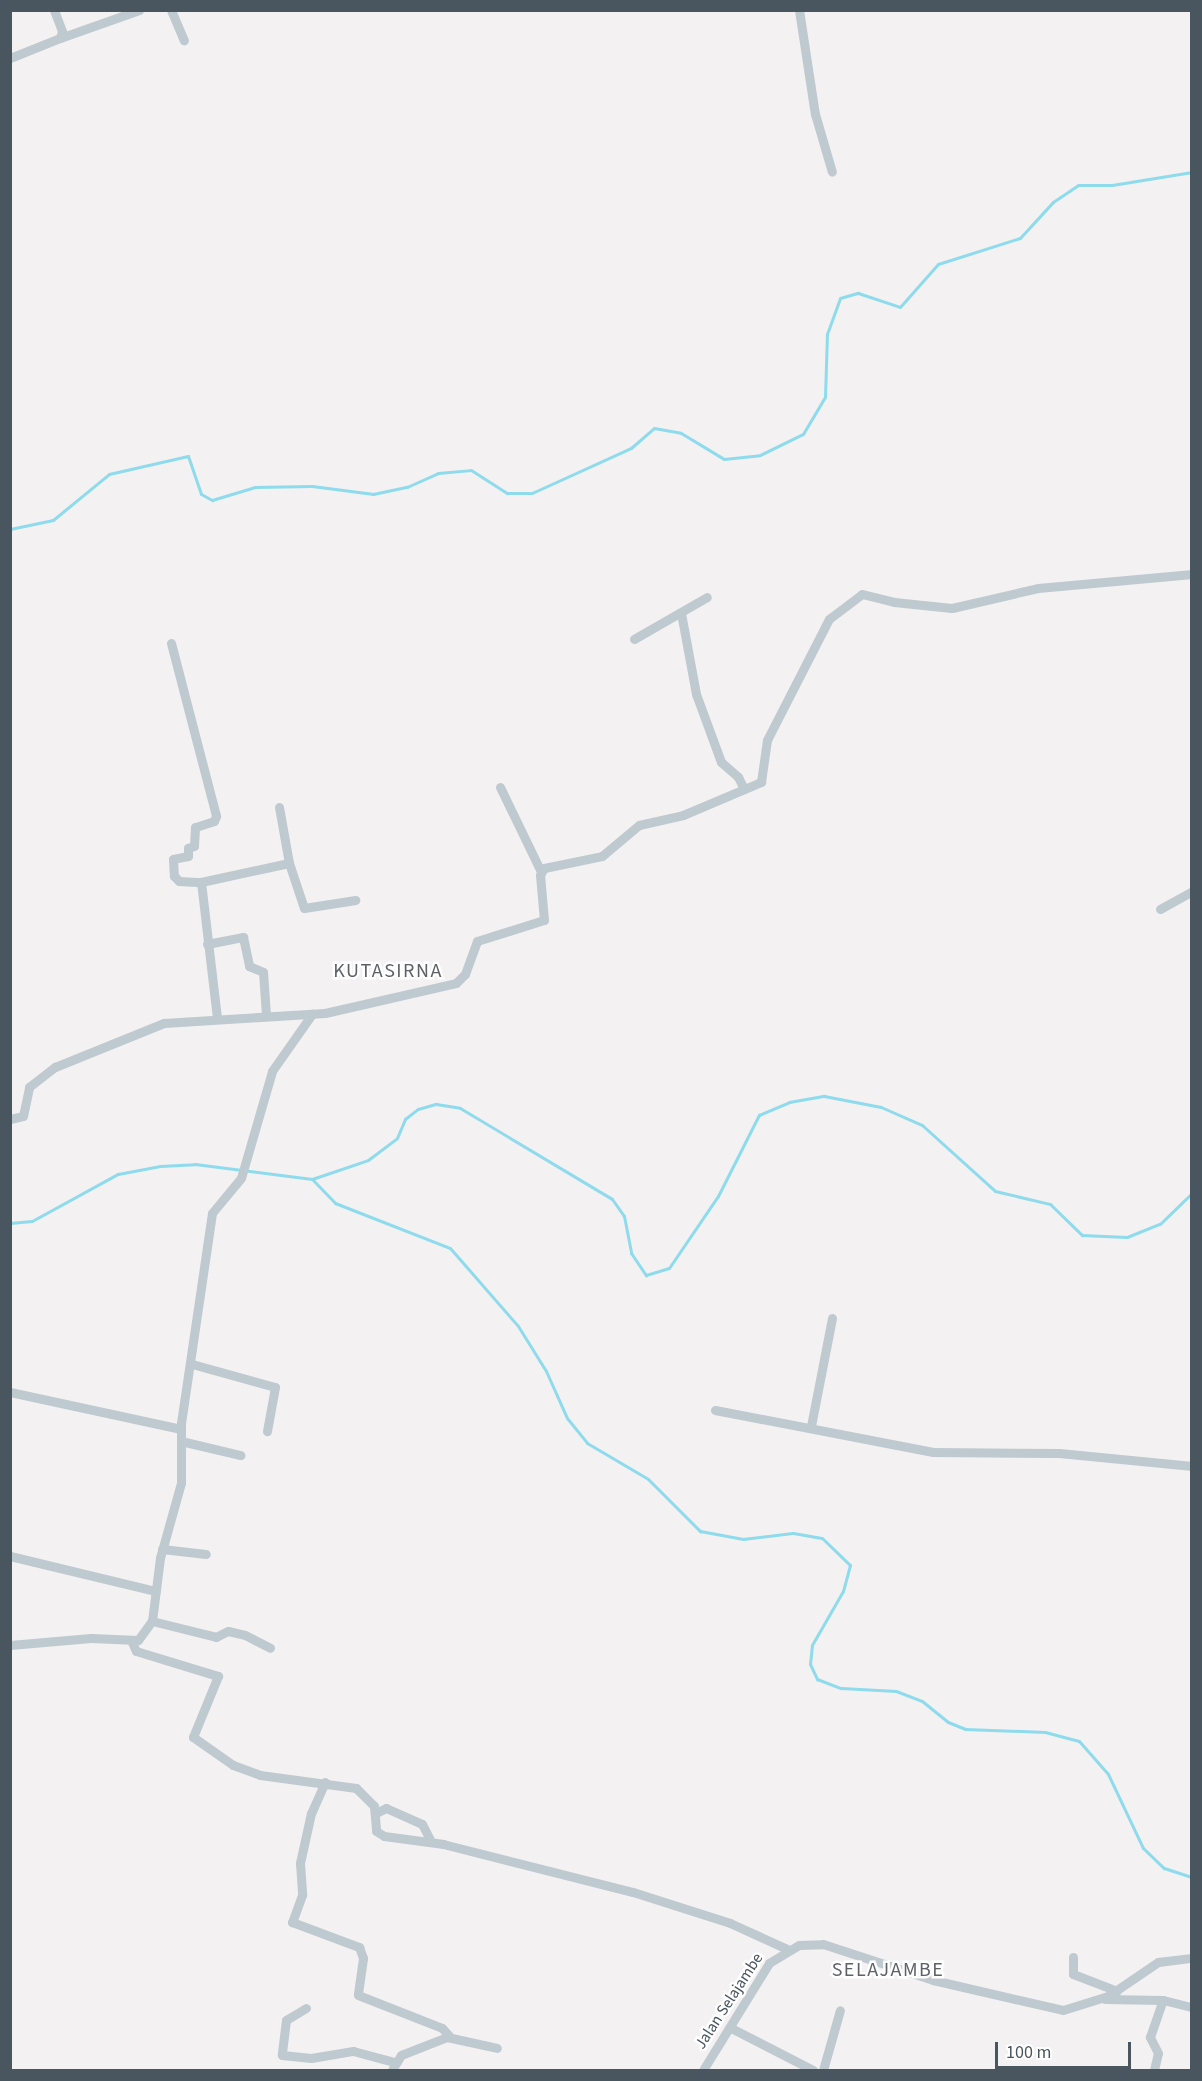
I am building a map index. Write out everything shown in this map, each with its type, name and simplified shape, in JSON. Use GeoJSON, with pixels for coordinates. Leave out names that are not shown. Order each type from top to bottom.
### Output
{"type":"FeatureCollection","features":[{"type":"Feature","properties":{"kind":"street"},"geometry":{"type":"LineString","coordinates":[[54,10],[62,31],[60,38]]}},
{"type":"Feature","properties":{"kind":"street"},"geometry":{"type":"LineString","coordinates":[[10,58],[139,10]]}},
{"type":"Feature","properties":{"kind":"street"},"geometry":{"type":"LineString","coordinates":[[171,10],[184,40]]}},
{"type":"Feature","properties":{"kind":"street"},"geometry":{"type":"LineString","coordinates":[[799,10],[815,114],[832,172]]}},
{"type":"Feature","properties":{"kind":"street"},"geometry":{"type":"LineString","coordinates":[[541,872],[550,865],[602,856],[639,825],[676,817],[763,779],[764,746],[829,619],[862,594],[946,608],[1038,588],[1191,574]]}},
{"type":"Feature","properties":{"kind":"street"},"geometry":{"type":"LineString","coordinates":[[634,639],[707,597]]}},
{"type":"Feature","properties":{"kind":"street"},"geometry":{"type":"LineString","coordinates":[[681,613],[696,694],[721,762],[744,789]]}},
{"type":"Feature","properties":{"kind":"street"},"geometry":{"type":"LineString","coordinates":[[171,643],[216,816],[214,821],[195,827],[194,846],[188,848],[188,856],[173,859],[174,876],[179,881],[201,882],[289,864]]}},
{"type":"Feature","properties":{"kind":"street"},"geometry":{"type":"LineString","coordinates":[[10,1119],[25,1113],[26,1093],[34,1082],[76,1056],[164,1023],[312,1014],[456,983],[465,974],[477,941],[544,920],[541,872],[500,787]]}},
{"type":"Feature","properties":{"kind":"street"},"geometry":{"type":"LineString","coordinates":[[279,807],[289,864],[304,908],[355,900]]}},
{"type":"Feature","properties":{"kind":"street"},"geometry":{"type":"LineString","coordinates":[[201,882],[217,1018]]}},
{"type":"Feature","properties":{"kind":"street"},"geometry":{"type":"LineString","coordinates":[[1160,909],[1191,891]]}},
{"type":"Feature","properties":{"kind":"street"},"geometry":{"type":"LineString","coordinates":[[207,944],[243,937],[249,966],[263,972],[266,1015]]}},
{"type":"Feature","properties":{"kind":"street"},"geometry":{"type":"LineString","coordinates":[[10,1646],[91,1638],[131,1640],[143,1637],[152,1621],[162,1549],[181,1483],[184,1442],[181,1429],[212,1213],[241,1178],[272,1071],[312,1014]]}},
{"type":"Feature","properties":{"kind":"street"},"geometry":{"type":"LineString","coordinates":[[811,1426],[832,1318]]}},
{"type":"Feature","properties":{"kind":"street"},"geometry":{"type":"LineString","coordinates":[[192,1364],[275,1387],[267,1431]]}},
{"type":"Feature","properties":{"kind":"street"},"geometry":{"type":"LineString","coordinates":[[10,1392],[181,1429]]}},
{"type":"Feature","properties":{"kind":"street"},"geometry":{"type":"LineString","coordinates":[[715,1410],[811,1426],[933,1452],[1059,1453],[1191,1466]]}},
{"type":"Feature","properties":{"kind":"street"},"geometry":{"type":"LineString","coordinates":[[184,1442],[240,1455]]}},
{"type":"Feature","properties":{"kind":"street"},"geometry":{"type":"LineString","coordinates":[[162,1549],[206,1554]]}},
{"type":"Feature","properties":{"kind":"street"},"geometry":{"type":"LineString","coordinates":[[10,1556],[156,1591]]}},
{"type":"Feature","properties":{"kind":"street"},"geometry":{"type":"LineString","coordinates":[[152,1621],[216,1637],[228,1632],[245,1635],[270,1648]]}},
{"type":"Feature","properties":{"kind":"street"},"geometry":{"type":"LineString","coordinates":[[131,1640],[136,1651],[218,1676],[192,1734],[196,1740],[233,1765],[260,1774],[356,1788],[378,1812],[378,1833],[431,1842],[655,1898],[787,1949]]}},
{"type":"Feature","properties":{"kind":"street"},"geometry":{"type":"LineString","coordinates":[[325,1782],[311,1814],[300,1863],[302,1895],[292,1923],[359,1947],[363,1958],[358,1995],[442,2028],[450,2037]]}},
{"type":"Feature","properties":{"kind":"street"},"geometry":{"type":"LineString","coordinates":[[378,1812],[393,1810],[422,1824],[431,1842]]}},
{"type":"Feature","properties":{"kind":"street","name":"Jalan Selajambe"},"geometry":{"type":"LineString","coordinates":[[703,2070],[770,1963],[787,1949],[823,1944],[939,1982],[1057,2010],[1103,1999],[1155,1964],[1191,1958]]}},
{"type":"Feature","properties":{"kind":"street"},"geometry":{"type":"LineString","coordinates":[[1073,1956],[1072,1974],[1117,1991]]}},
{"type":"Feature","properties":{"kind":"street"},"geometry":{"type":"LineString","coordinates":[[1103,1999],[1163,2000],[1191,2007]]}},
{"type":"Feature","properties":{"kind":"street"},"geometry":{"type":"LineString","coordinates":[[1154,2070],[1158,2053],[1150,2037],[1163,2000]]}},
{"type":"Feature","properties":{"kind":"street"},"geometry":{"type":"LineString","coordinates":[[306,2008],[286,2020],[282,2055],[311,2058],[353,2051],[393,2066],[408,2051],[450,2037],[497,2048]]}},
{"type":"Feature","properties":{"kind":"street"},"geometry":{"type":"LineString","coordinates":[[823,2070],[840,2010]]}},
{"type":"Feature","properties":{"kind":"street"},"geometry":{"type":"LineString","coordinates":[[731,2028],[813,2070]]}},
{"type":"Feature","properties":{"kind":"waterway"},"geometry":{"type":"LineString","coordinates":[[10,529],[53,520],[109,474],[188,456],[201,494],[212,500],[255,487],[312,486],[373,494],[407,487],[438,473],[471,470],[507,493],[532,493],[631,448],[654,428],[681,433],[724,459],[760,455],[803,434],[825,397],[827,334],[840,298],[858,293],[900,307],[938,264],[1020,238],[1053,202],[1078,185],[1112,185],[1192,172]]}},
{"type":"Feature","properties":{"kind":"waterway"},"geometry":{"type":"LineString","coordinates":[[10,1223],[32,1221],[118,1174],[160,1166],[195,1164],[312,1179],[368,1160],[397,1138],[405,1119],[418,1109],[436,1104],[460,1108],[612,1199],[624,1216],[631,1253],[646,1275],[669,1268],[718,1196],[759,1115],[789,1102],[824,1096],[881,1107],[922,1125],[995,1191],[1050,1204],[1082,1235],[1127,1237],[1160,1224],[1192,1193]]}},
{"type":"Feature","properties":{"kind":"waterway"},"geometry":{"type":"LineString","coordinates":[[312,1179],[335,1203],[450,1248],[518,1326],[546,1371],[567,1418],[587,1443],[648,1479],[700,1531],[743,1539],[793,1533],[822,1538],[850,1565],[843,1591],[812,1645],[810,1664],[817,1679],[841,1688],[896,1691],[922,1701],[948,1722],[965,1729],[1045,1732],[1079,1741],[1108,1774],[1143,1848],[1164,1868],[1192,1877]]}},
{"type":"Feature","properties":{"kind":"district","name":"KUTASIRNA"},"geometry":{"type":"Point","coordinates":[388,971]}},
{"type":"Feature","properties":{"kind":"district","name":"SELAJAMBE"},"geometry":{"type":"Point","coordinates":[888,1970]}}]}
